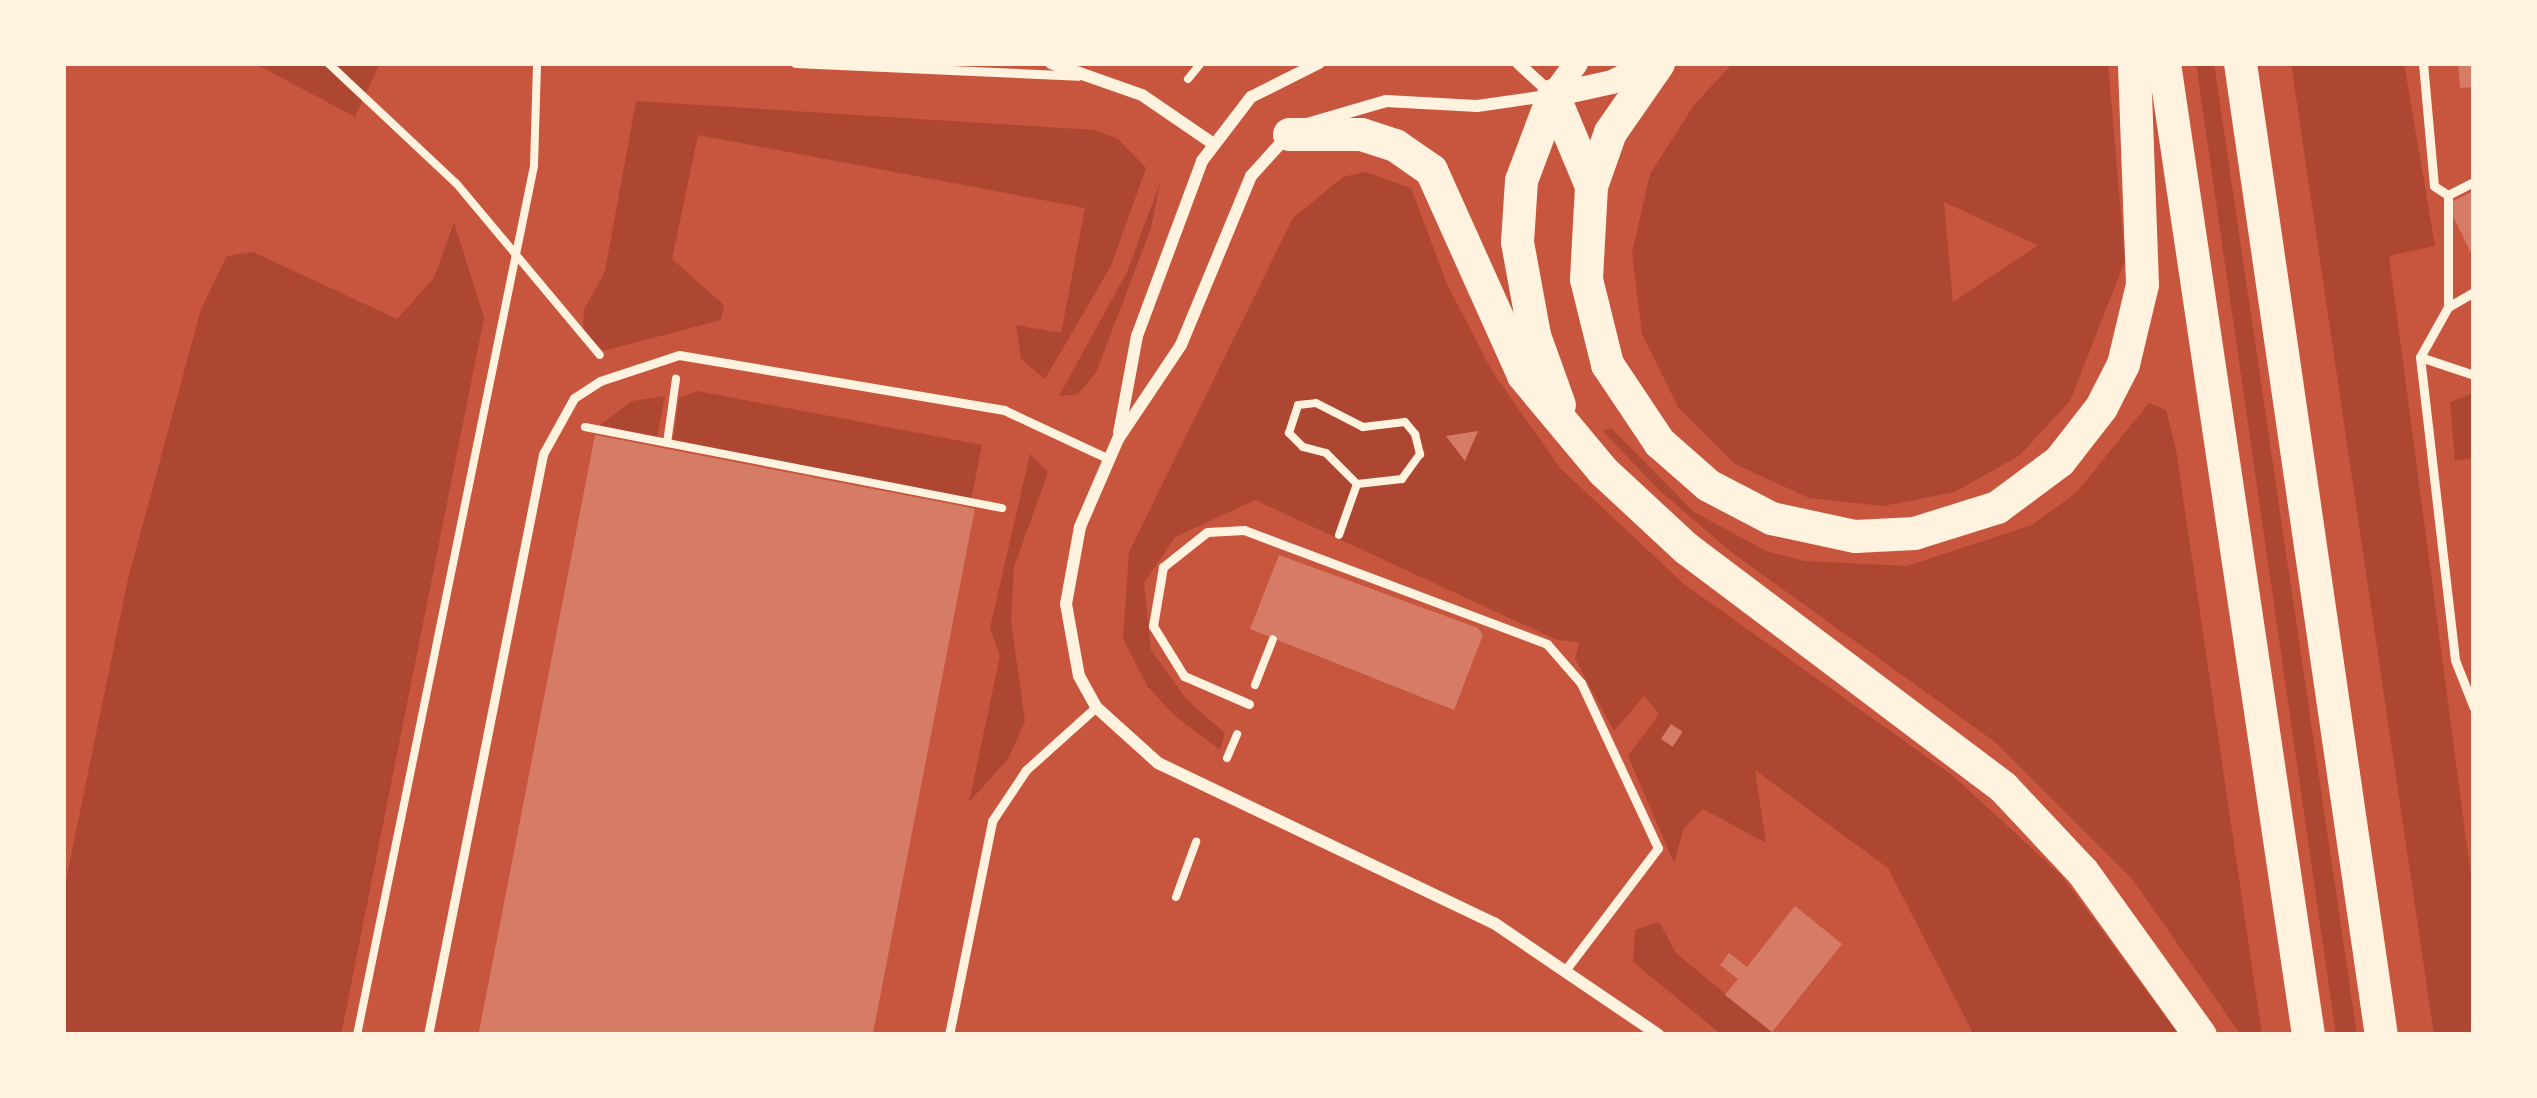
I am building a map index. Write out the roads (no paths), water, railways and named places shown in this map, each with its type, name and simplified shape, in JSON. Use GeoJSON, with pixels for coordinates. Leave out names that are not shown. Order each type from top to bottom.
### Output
{"type":"FeatureCollection","features":[{"type":"Feature","properties":{"kind":"highway"},"geometry":{"type":"LineString","coordinates":[[1654,63],[1610,132],[1591,186],[1585,255],[1593,322],[1607,364],[1660,442],[1708,485],[1771,518],[1855,536],[1929,530],[1996,507],[2059,461],[2122,364],[2144,254],[2134,63]]}},
{"type":"Feature","properties":{"kind":"highway"},"geometry":{"type":"LineString","coordinates":[[2164,63],[2308,1035]]}},
{"type":"Feature","properties":{"kind":"highway"},"geometry":{"type":"LineString","coordinates":[[2240,63],[2381,1035]]}},
{"type":"Feature","properties":{"kind":"highway"},"geometry":{"type":"LineString","coordinates":[[1552,95],[1591,186]]}},
{"type":"Feature","properties":{"kind":"highway"},"geometry":{"type":"LineString","coordinates":[[1552,95],[1521,180],[1517,242],[1534,334],[1567,426]]}},
{"type":"Feature","properties":{"kind":"highway"},"geometry":{"type":"LineString","coordinates":[[1289,134],[1361,134],[1395,145],[1431,170],[1505,344],[1567,426],[1686,548],[1961,750],[2045,827],[2200,1035]]}},
{"type":"Feature","properties":{"kind":"main road"},"geometry":{"type":"LineString","coordinates":[[1552,95],[1576,63]]}},
{"type":"Feature","properties":{"kind":"main road"},"geometry":{"type":"LineString","coordinates":[[1552,95],[1612,82],[1654,63]]}},
{"type":"Feature","properties":{"kind":"street"},"geometry":{"type":"LineString","coordinates":[[1052,63],[1142,95],[1212,143]]}},
{"type":"Feature","properties":{"kind":"street"},"geometry":{"type":"LineString","coordinates":[[1118,439],[1137,336],[1212,143],[1251,97],[1319,63]]}},
{"type":"Feature","properties":{"kind":"street"},"geometry":{"type":"LineString","coordinates":[[1518,63],[1552,95]]}},
{"type":"Feature","properties":{"kind":"street"},"geometry":{"type":"LineString","coordinates":[[1552,95],[1477,106],[1364,104],[1289,134],[1251,176],[1181,345],[1118,439],[1073,545],[1067,584],[1072,652],[1096,707],[1135,745],[1212,794],[1365,859],[1567,968],[1659,1035]]}},
{"type":"Feature","properties":{"kind":"lane"},"geometry":{"type":"LineString","coordinates":[[795,63],[1078,76]]}},
{"type":"Feature","properties":{"kind":"lane"},"geometry":{"type":"LineString","coordinates":[[2423,63],[2434,186],[2448,195]]}},
{"type":"Feature","properties":{"kind":"lane"},"geometry":{"type":"LineString","coordinates":[[2448,195],[2474,182]]}},
{"type":"Feature","properties":{"kind":"lane"},"geometry":{"type":"LineString","coordinates":[[2448,195],[2448,307],[2420,357],[2456,660],[2474,708]]}},
{"type":"Feature","properties":{"kind":"lane"},"geometry":{"type":"LineString","coordinates":[[2448,307],[2474,292]]}},
{"type":"Feature","properties":{"kind":"lane"},"geometry":{"type":"LineString","coordinates":[[428,1035],[543,454],[574,398],[616,375],[679,355],[1004,410],[1109,459]]}},
{"type":"Feature","properties":{"kind":"lane"},"geometry":{"type":"LineString","coordinates":[[2420,357],[2474,375]]}},
{"type":"Feature","properties":{"kind":"lane"},"geometry":{"type":"LineString","coordinates":[[1251,698],[1184,676],[1153,626],[1152,595],[1163,566],[1207,532],[1244,530],[1547,644],[1581,683],[1658,848],[1567,968]]}},
{"type":"Feature","properties":{"kind":"lane"},"geometry":{"type":"LineString","coordinates":[[949,1035],[972,910],[999,804],[1096,707]]}}]}
